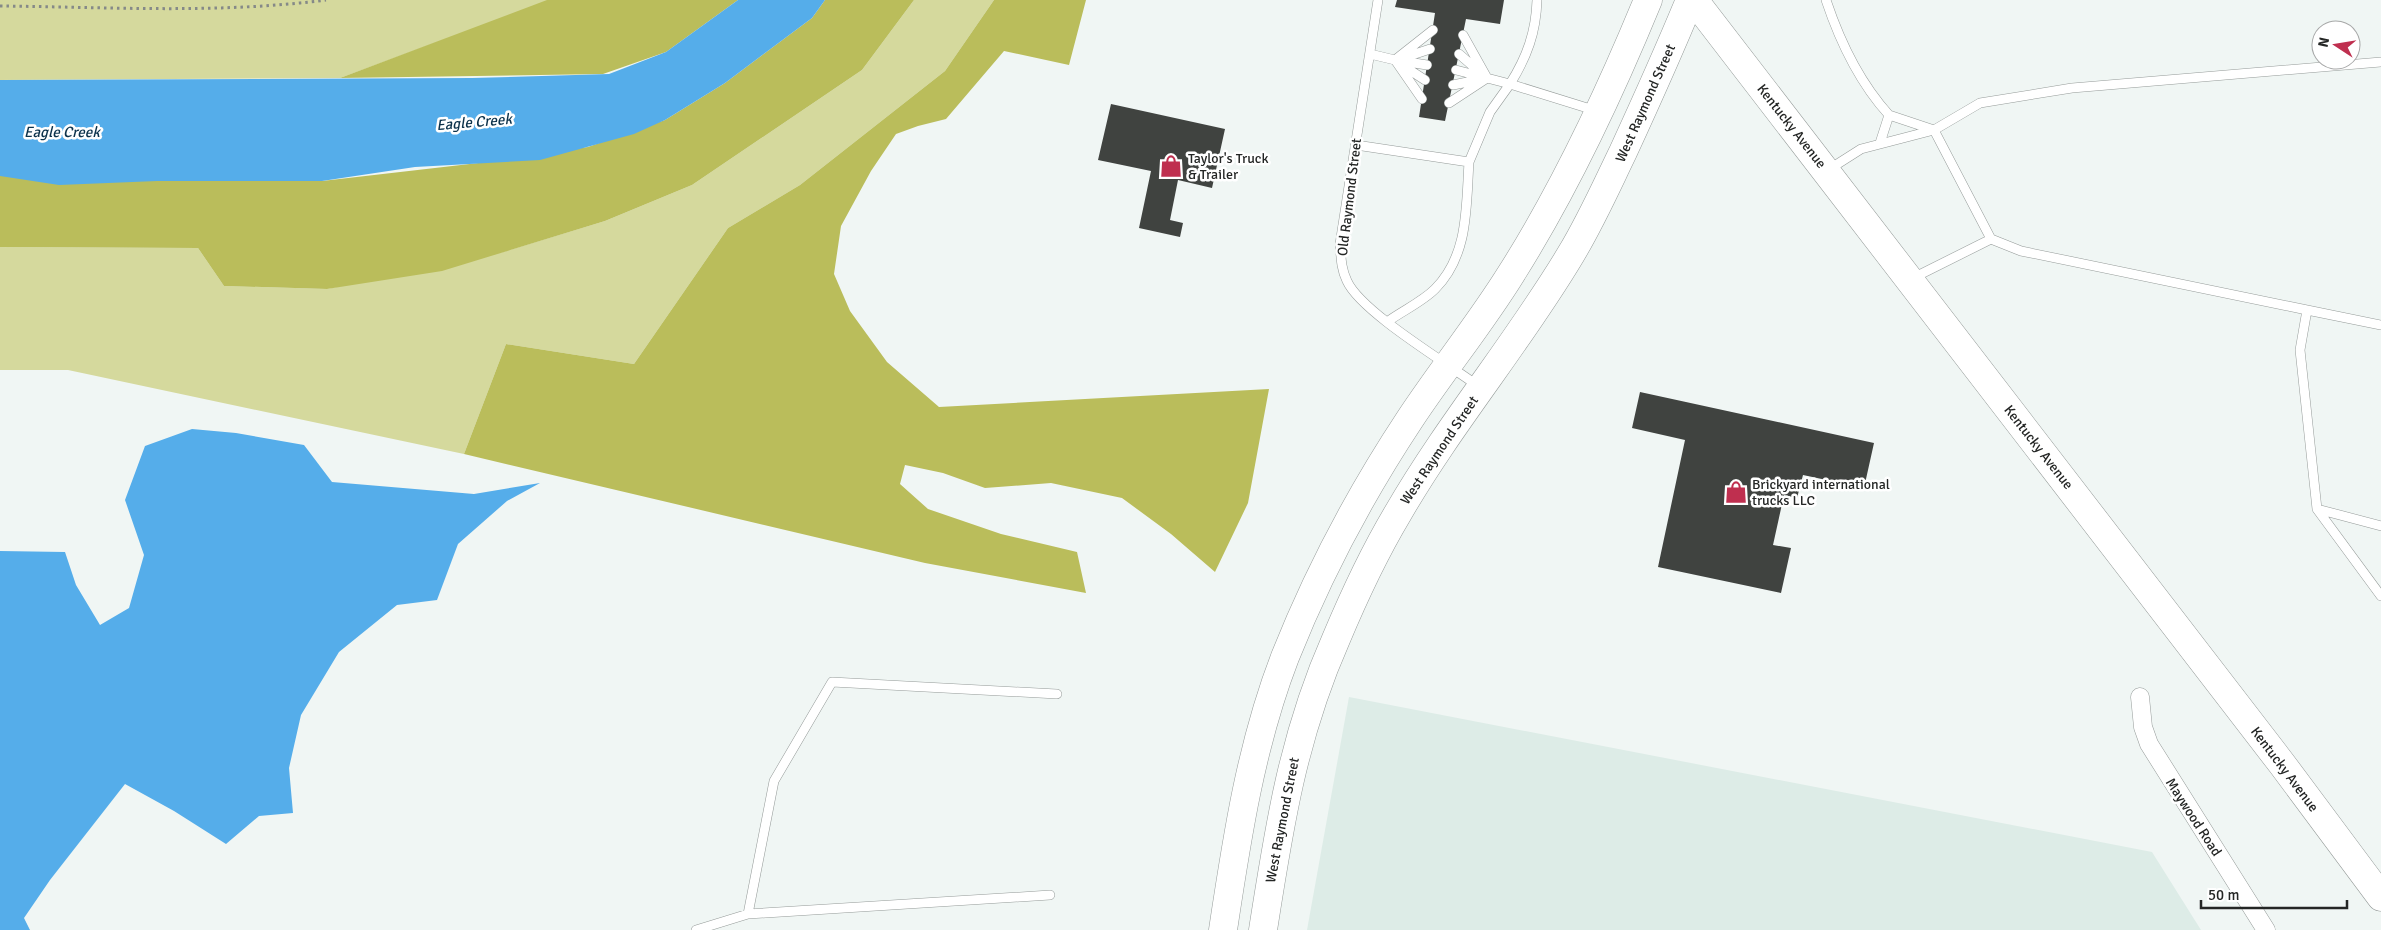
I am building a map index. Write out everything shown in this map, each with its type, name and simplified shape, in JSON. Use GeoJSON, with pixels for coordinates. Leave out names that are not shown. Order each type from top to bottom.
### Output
{"type":"FeatureCollection","features":[{"type":"Feature","properties":{"kind":"main road"},"geometry":{"type":"LineString","coordinates":[[1223,930],[1238,827],[1262,727],[1285,658],[1319,582],[1352,516],[1410,419],[1510,276],[1542,224],[1576,162],[1600,112],[1648,0]]}},
{"type":"Feature","properties":{"kind":"main road","name":"West Raymond Street"},"geometry":{"type":"LineString","coordinates":[[1263,930],[1290,770],[1310,704],[1335,640],[1364,577],[1398,513],[1554,281],[1592,217],[1649,96],[1690,0]]}},
{"type":"Feature","properties":{"kind":"main road","name":"Kentucky Avenue"},"geometry":{"type":"LineString","coordinates":[[1694,0],[2276,756],[2381,897]]}},
{"type":"Feature","properties":{"kind":"street","name":"Maywood Road"},"geometry":{"type":"LineString","coordinates":[[2140,697],[2143,727],[2148,744],[2266,930]]}},
{"type":"Feature","properties":{"kind":"lane","name":"Old Raymond Street"},"geometry":{"type":"LineString","coordinates":[[1378,0],[1340,244],[1341,262],[1346,279],[1358,298],[1387,322],[1481,388]]}},
{"type":"Feature","properties":{"kind":"lane"},"geometry":{"type":"LineString","coordinates":[[1387,322],[1435,289],[1454,263],[1464,237],[1469,162],[1490,112],[1510,84],[1530,47],[1537,16],[1537,0]]}},
{"type":"Feature","properties":{"kind":"lane"},"geometry":{"type":"LineString","coordinates":[[1826,0],[1838,36],[1872,96],[1889,115],[1934,130],[1991,239],[2020,251],[2381,325]]}},
{"type":"Feature","properties":{"kind":"lane"},"geometry":{"type":"LineString","coordinates":[[1394,60],[1433,30]]}},
{"type":"Feature","properties":{"kind":"lane"},"geometry":{"type":"LineString","coordinates":[[1463,35],[1487,78]]}},
{"type":"Feature","properties":{"kind":"lane"},"geometry":{"type":"LineString","coordinates":[[1394,60],[1430,49]]}},
{"type":"Feature","properties":{"kind":"lane"},"geometry":{"type":"LineString","coordinates":[[1370,54],[1427,65]]}},
{"type":"Feature","properties":{"kind":"lane"},"geometry":{"type":"LineString","coordinates":[[1459,54],[1487,78]]}},
{"type":"Feature","properties":{"kind":"lane"},"geometry":{"type":"LineString","coordinates":[[1394,60],[1425,80]]}},
{"type":"Feature","properties":{"kind":"lane"},"geometry":{"type":"LineString","coordinates":[[1394,60],[1422,99]]}},
{"type":"Feature","properties":{"kind":"lane"},"geometry":{"type":"LineString","coordinates":[[1826,171],[1861,148],[1934,130],[1980,103],[2072,88],[2381,62]]}},
{"type":"Feature","properties":{"kind":"lane"},"geometry":{"type":"LineString","coordinates":[[1456,70],[1510,84],[1600,112]]}},
{"type":"Feature","properties":{"kind":"lane"},"geometry":{"type":"LineString","coordinates":[[1453,85],[1487,78]]}},
{"type":"Feature","properties":{"kind":"lane"},"geometry":{"type":"LineString","coordinates":[[1449,104],[1487,78]]}},
{"type":"Feature","properties":{"kind":"lane"},"geometry":{"type":"LineString","coordinates":[[1880,143],[1889,115]]}},
{"type":"Feature","properties":{"kind":"lane"},"geometry":{"type":"LineString","coordinates":[[1356,145],[1469,162]]}},
{"type":"Feature","properties":{"kind":"lane"},"geometry":{"type":"LineString","coordinates":[[1910,279],[1991,239]]}},
{"type":"Feature","properties":{"kind":"lane"},"geometry":{"type":"LineString","coordinates":[[2306,310],[2300,350],[2317,509],[2381,596]]}},
{"type":"Feature","properties":{"kind":"lane"},"geometry":{"type":"LineString","coordinates":[[2317,509],[2381,526]]}},
{"type":"Feature","properties":{"kind":"lane"},"geometry":{"type":"LineString","coordinates":[[748,914],[774,781],[832,682],[1056,694]]}},
{"type":"Feature","properties":{"kind":"lane"},"geometry":{"type":"LineString","coordinates":[[696,930],[748,914],[1050,895]]}},
{"type":"Feature","properties":{"kind":"path"},"geometry":{"type":"LineString","coordinates":[[0,6],[218,7],[265,6],[326,0]]}},
{"type":"Feature","properties":{"kind":"shaded area"},"geometry":{"type":"Polygon","coordinates":[[[547,0],[738,0],[666,52],[603,74],[340,78],[547,0]]]}},
{"type":"Feature","properties":{"kind":"shaded area"},"geometry":{"type":"Polygon","coordinates":[[[825,0],[914,0],[862,70],[692,185],[605,221],[442,271],[327,289],[224,286],[198,248],[0,247],[0,175],[147,181],[322,181],[487,162],[588,147],[665,120],[725,83],[812,18],[825,0]]]}},
{"type":"Feature","properties":{"kind":"shaded area"},"geometry":{"type":"Polygon","coordinates":[[[994,0],[1086,0],[1069,65],[1004,51],[946,119],[896,134],[871,171],[841,226],[834,274],[850,311],[887,362],[939,407],[1269,389],[1248,503],[1215,572],[1171,534],[1122,498],[1051,483],[985,488],[943,473],[905,465],[900,484],[928,509],[1001,534],[1077,552],[1086,593],[925,563],[464,454],[506,344],[634,364],[728,228],[800,185],[945,71],[994,0]]]}},
{"type":"Feature","properties":{"kind":"shaded area"},"geometry":{"type":"Polygon","coordinates":[[[1349,697],[2152,852],[2201,930],[1307,930],[1349,697]]]}},
{"type":"Feature","properties":{"kind":"green space"},"geometry":{"type":"Polygon","coordinates":[[[0,0],[551,0],[340,78],[0,80],[0,0]]]}},
{"type":"Feature","properties":{"kind":"green space"},"geometry":{"type":"Polygon","coordinates":[[[914,0],[994,0],[945,71],[800,185],[728,228],[634,364],[506,344],[464,454],[68,370],[0,370],[0,247],[198,248],[224,286],[327,289],[503,252],[605,221],[692,185],[862,70],[914,0]]]}},
{"type":"Feature","properties":{"kind":"water","name":"Eagle Creek"},"geometry":{"type":"Polygon","coordinates":[[[738,0],[825,0],[812,18],[725,83],[665,120],[634,134],[540,160],[415,167],[322,181],[157,181],[59,185],[0,176],[0,80],[472,78],[609,74],[666,52],[738,0]]]}},
{"type":"Feature","properties":{"kind":"water"},"geometry":{"type":"Polygon","coordinates":[[[192,429],[236,433],[304,445],[332,482],[474,494],[540,483],[507,501],[458,544],[437,600],[397,605],[339,652],[301,715],[289,768],[293,813],[259,816],[226,844],[174,811],[125,784],[50,880],[24,918],[30,930],[0,930],[0,551],[65,552],[76,585],[100,625],[129,608],[144,555],[125,500],[145,446],[192,429]]]}},
{"type":"Feature","properties":{"kind":"building"},"geometry":{"type":"Polygon","coordinates":[[[1397,0],[1504,0],[1500,24],[1466,19],[1445,121],[1419,117],[1435,13],[1395,7],[1397,0]]]}},
{"type":"Feature","properties":{"kind":"building","name":"Taylor's Truck & Trailer"},"geometry":{"type":"Polygon","coordinates":[[[1111,104],[1225,129],[1212,188],[1178,180],[1170,220],[1183,223],[1180,237],[1139,228],[1151,171],[1098,160],[1111,104]]]}},
{"type":"Feature","properties":{"kind":"building","name":"Brickyard international trucks LLC"},"geometry":{"type":"Polygon","coordinates":[[[1640,392],[1874,443],[1864,488],[1803,475],[1797,498],[1784,495],[1773,545],[1791,548],[1781,593],[1658,567],[1685,440],[1632,428],[1640,392]]]}},
{"type":"Feature","properties":{"kind":"place","name":"Taylor's Truck & Trailer"},"geometry":{"type":"Point","coordinates":[1171,166]}},
{"type":"Feature","properties":{"kind":"place","name":"Brickyard international trucks LLC"},"geometry":{"type":"Point","coordinates":[1736,492]}}]}
